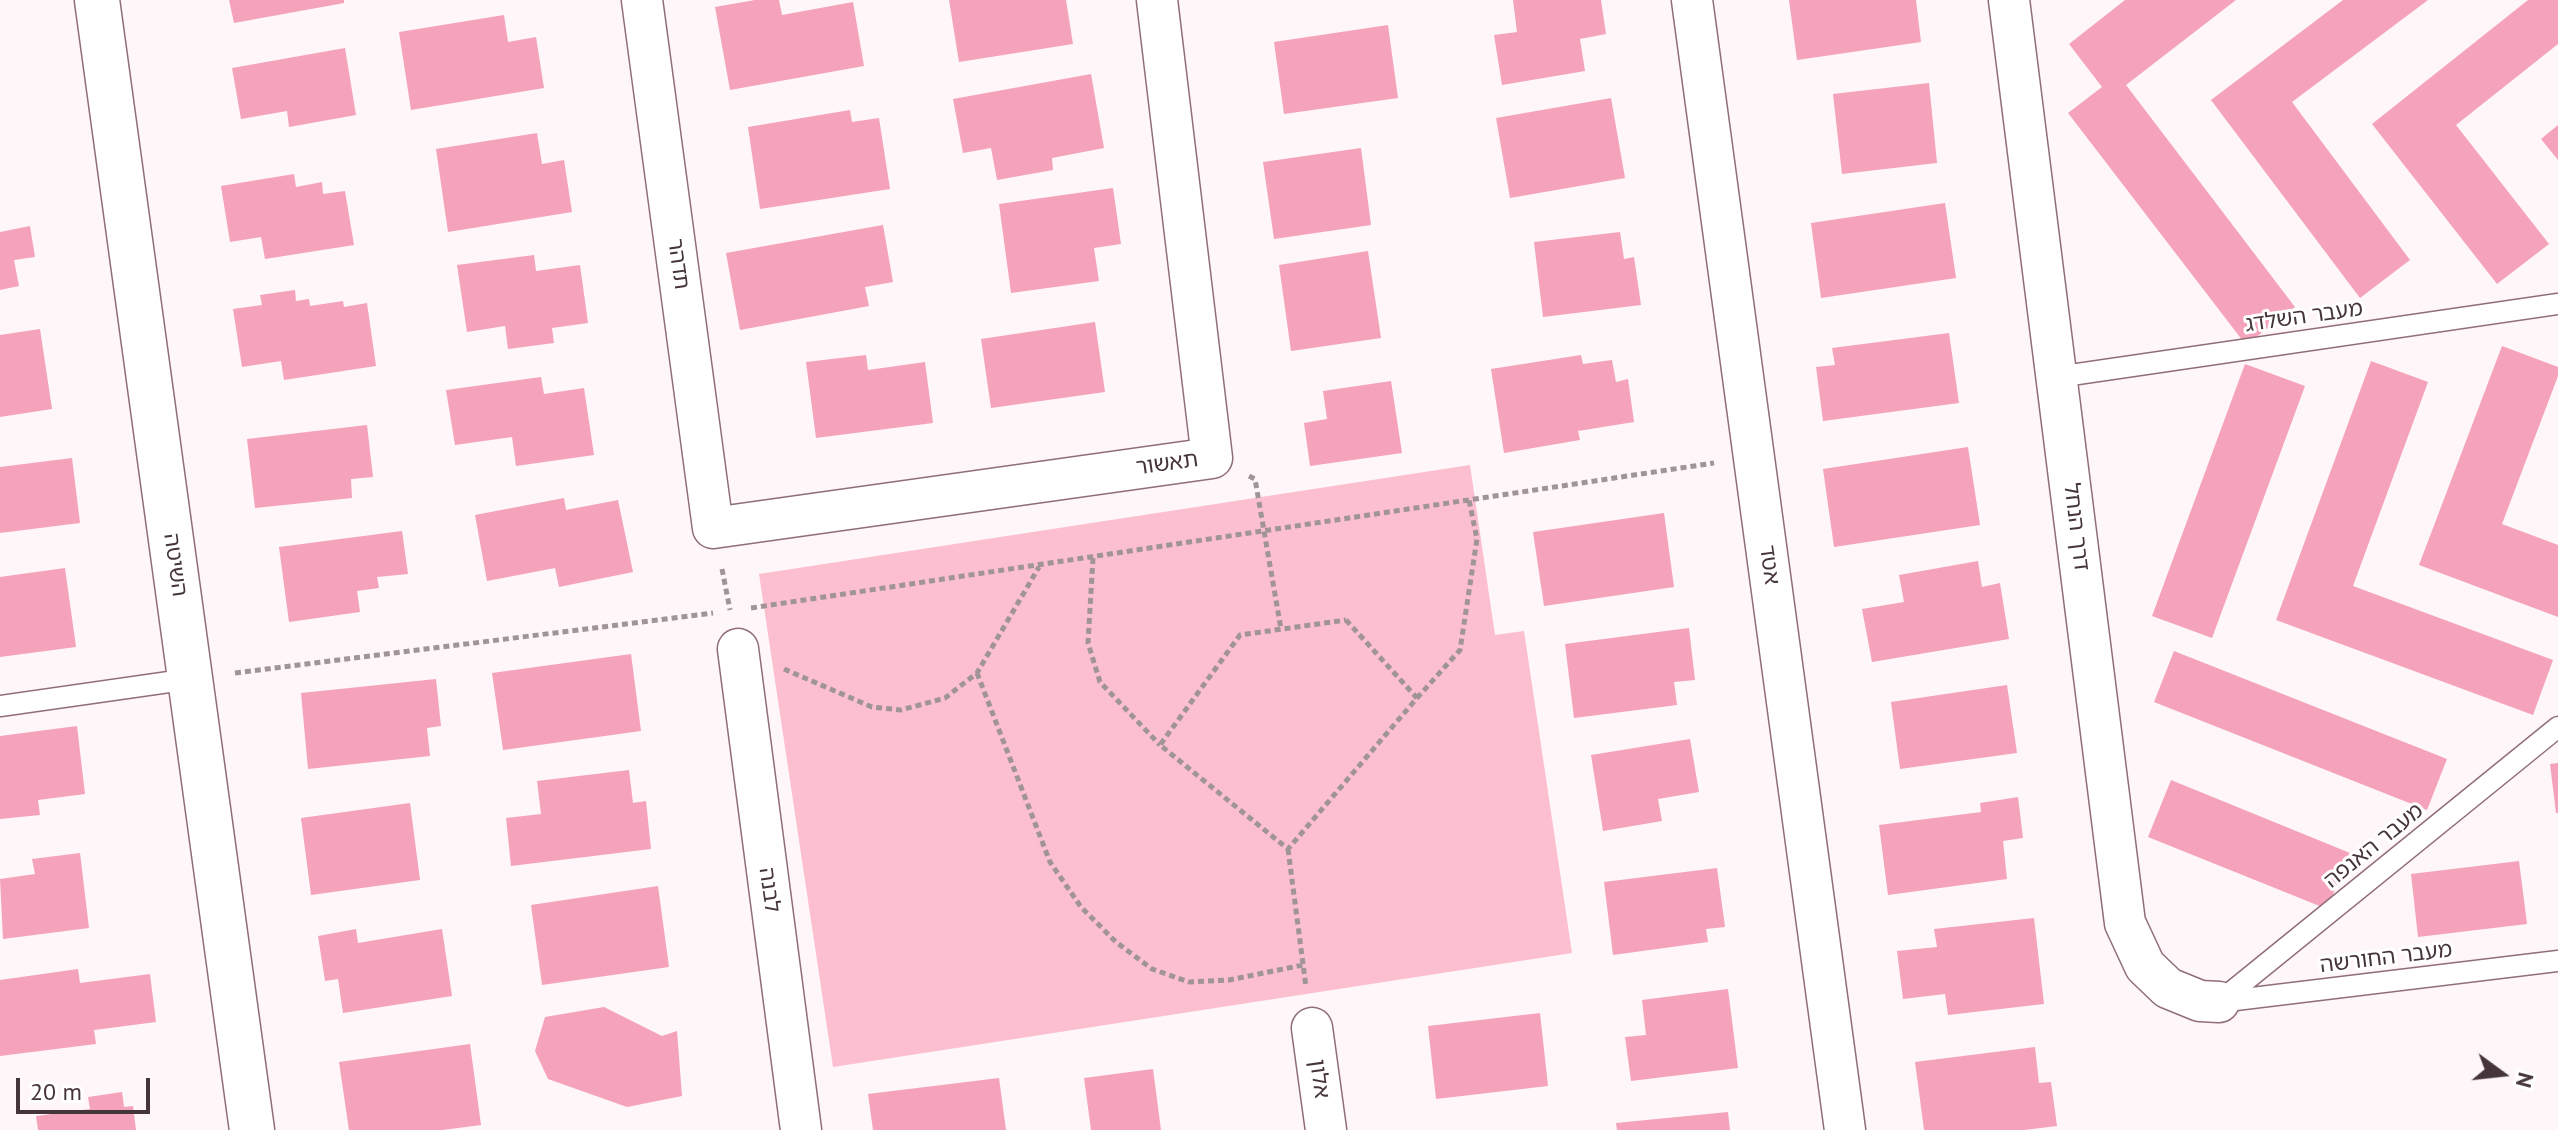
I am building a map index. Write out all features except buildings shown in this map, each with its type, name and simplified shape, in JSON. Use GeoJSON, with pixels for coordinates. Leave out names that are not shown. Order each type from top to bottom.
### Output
{"type":"FeatureCollection","features":[{"type":"Feature","properties":{"kind":"street","name":"השיטה"},"geometry":{"type":"LineString","coordinates":[[97,0],[252,1130]]}},
{"type":"Feature","properties":{"kind":"street","name":"תדהר"},"geometry":{"type":"LineString","coordinates":[[642,0],[713,528]]}},
{"type":"Feature","properties":{"kind":"street","name":"תאשור"},"geometry":{"type":"LineString","coordinates":[[713,528],[1212,458],[1157,0]]}},
{"type":"Feature","properties":{"kind":"street","name":"אטד"},"geometry":{"type":"LineString","coordinates":[[1692,0],[1845,1130]]}},
{"type":"Feature","properties":{"kind":"street","name":"דרך הנחל"},"geometry":{"type":"LineString","coordinates":[[2009,0],[2125,923],[2137,952],[2162,983],[2183,996],[2219,1002]]}},
{"type":"Feature","properties":{"kind":"street","name":"לבנה"},"geometry":{"type":"LineString","coordinates":[[734,630],[801,1130]]}},
{"type":"Feature","properties":{"kind":"street","name":"אלון"},"geometry":{"type":"LineString","coordinates":[[1312,1028],[1326,1130]]}},
{"type":"Feature","properties":{"kind":"lane","name":"מעבר השלדג"},"geometry":{"type":"LineString","coordinates":[[2057,377],[2558,304]]}},
{"type":"Feature","properties":{"kind":"lane"},"geometry":{"type":"LineString","coordinates":[[0,706],[190,679]]}},
{"type":"Feature","properties":{"kind":"lane","name":"מעבר האנפה"},"geometry":{"type":"LineString","coordinates":[[2219,1002],[2558,727]]}},
{"type":"Feature","properties":{"kind":"lane","name":"מעבר החורשה"},"geometry":{"type":"LineString","coordinates":[[2219,1002],[2558,961]]}},
{"type":"Feature","properties":{"kind":"path"},"geometry":{"type":"LineString","coordinates":[[190,679],[734,630],[1039,566],[1754,457]]}},
{"type":"Feature","properties":{"kind":"path"},"geometry":{"type":"LineString","coordinates":[[1212,458],[1255,479],[1281,629]]}},
{"type":"Feature","properties":{"kind":"path"},"geometry":{"type":"LineString","coordinates":[[1288,849],[1460,650],[1477,539],[1469,500]]}},
{"type":"Feature","properties":{"kind":"path"},"geometry":{"type":"LineString","coordinates":[[713,528],[734,630],[872,707],[901,710],[945,698],[977,673],[1039,566]]}},
{"type":"Feature","properties":{"kind":"path"},"geometry":{"type":"LineString","coordinates":[[1093,558],[1088,643],[1100,682],[1160,745],[1288,849],[1312,1028]]}},
{"type":"Feature","properties":{"kind":"path"},"geometry":{"type":"LineString","coordinates":[[1160,745],[1240,635],[1346,620],[1417,698]]}},
{"type":"Feature","properties":{"kind":"path"},"geometry":{"type":"LineString","coordinates":[[977,673],[1050,862],[1081,907],[1116,942],[1152,969],[1189,982],[1229,980],[1303,965]]}},
{"type":"Feature","properties":{"kind":"shaded area"},"geometry":{"type":"Polygon","coordinates":[[[1470,465],[1495,635],[1524,631],[1572,953],[833,1067],[759,574],[1470,465]]]}}]}
